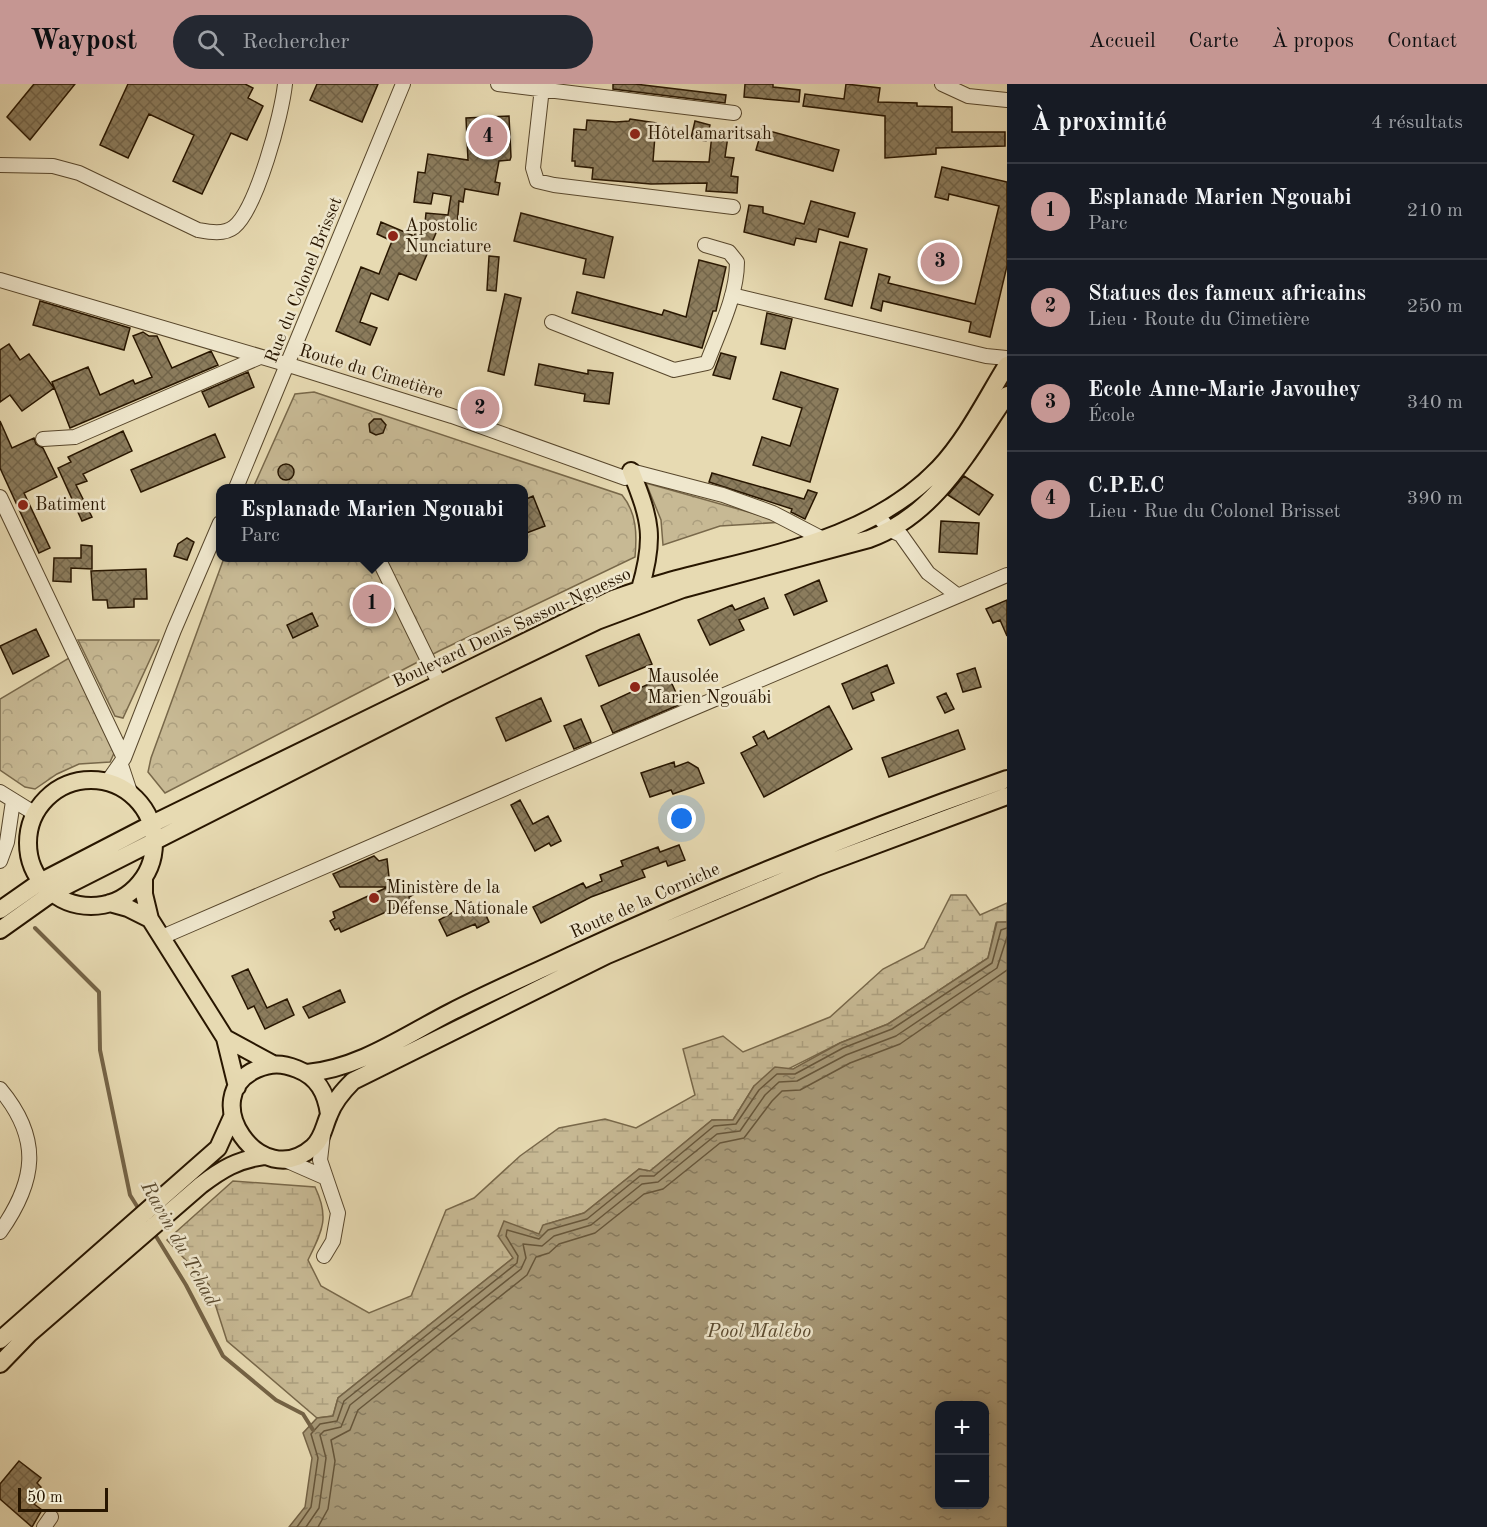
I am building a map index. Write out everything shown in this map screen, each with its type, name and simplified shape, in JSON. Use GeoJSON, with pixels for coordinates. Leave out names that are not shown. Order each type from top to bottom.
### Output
{"type":"FeatureCollection","features":[{"type":"Feature","properties":{"kind":"main road","name":"Boulevard Denis Sassou-Nguesso"},"geometry":{"type":"LineString","coordinates":[[154,833],[439,683],[613,599],[640,589],[824,539],[886,512],[940,467],[958,445],[1004,374]]}},
{"type":"Feature","properties":{"kind":"main road","name":"Boulevard Denis Sassou-Nguesso"},"geometry":{"type":"LineString","coordinates":[[0,909],[597,621],[683,590],[898,529],[951,478],[1007,395]]}},
{"type":"Feature","properties":{"kind":"main road"},"geometry":{"type":"LineString","coordinates":[[631,471],[645,506],[651,536],[648,561],[640,589]]}},
{"type":"Feature","properties":{"kind":"main road"},"geometry":{"type":"LineString","coordinates":[[91,779],[108,781],[130,792],[144,806],[154,833],[152,860],[144,878],[129,894],[110,903],[90,906],[70,903],[46,887],[31,866],[27,848],[28,830],[34,813],[44,799],[57,788],[74,781],[91,779]]}},
{"type":"Feature","properties":{"kind":"main road","name":"Route de la Corniche"},"geometry":{"type":"LineString","coordinates":[[307,1073],[330,1071],[353,1064],[453,1011],[692,899],[879,824],[1007,779]]}},
{"type":"Feature","properties":{"kind":"main road","name":"Route de la Corniche"},"geometry":{"type":"LineString","coordinates":[[329,1114],[340,1094],[353,1081],[607,955],[814,868],[1007,796]]}},
{"type":"Feature","properties":{"kind":"main road"},"geometry":{"type":"LineString","coordinates":[[144,878],[144,894],[150,919],[225,1038],[237,1087]]}},
{"type":"Feature","properties":{"kind":"main road","name":"Boulevard Denis Sassou-Nguesso"},"geometry":{"type":"LineString","coordinates":[[0,930],[46,887]]}},
{"type":"Feature","properties":{"kind":"main road"},"geometry":{"type":"LineString","coordinates":[[110,903],[128,908],[150,919]]}},
{"type":"Feature","properties":{"kind":"main road"},"geometry":{"type":"LineString","coordinates":[[0,1340],[194,1180],[245,1159],[264,1156],[283,1159],[298,1156],[313,1147],[323,1134],[329,1114],[327,1099],[320,1086],[307,1073],[271,1063],[225,1038]]}},
{"type":"Feature","properties":{"kind":"main road"},"geometry":{"type":"LineString","coordinates":[[264,1156],[249,1146],[237,1131],[232,1117],[232,1100],[237,1087],[251,1072],[271,1063]]}},
{"type":"Feature","properties":{"kind":"main road"},"geometry":{"type":"LineString","coordinates":[[0,1364],[29,1334],[194,1180],[218,1148],[232,1117]]}},
{"type":"Feature","properties":{"kind":"street"},"geometry":{"type":"LineString","coordinates":[[0,165],[53,166],[79,173],[198,230],[214,233],[233,227],[247,209],[276,134],[285,84]]}},
{"type":"Feature","properties":{"kind":"street","name":"Rue du Colonel Brisset"},"geometry":{"type":"LineString","coordinates":[[238,484],[403,84]]}},
{"type":"Feature","properties":{"kind":"street"},"geometry":{"type":"LineString","coordinates":[[498,84],[734,113]]}},
{"type":"Feature","properties":{"kind":"street"},"geometry":{"type":"LineString","coordinates":[[942,84],[968,96],[1007,100]]}},
{"type":"Feature","properties":{"kind":"street"},"geometry":{"type":"LineString","coordinates":[[542,88],[533,168],[537,181],[733,207]]}},
{"type":"Feature","properties":{"kind":"street"},"geometry":{"type":"LineString","coordinates":[[552,322],[674,370],[707,363],[737,275],[735,256],[705,244]]}},
{"type":"Feature","properties":{"kind":"street","name":"Route du Cimetière"},"geometry":{"type":"LineString","coordinates":[[0,280],[289,365],[452,416],[625,478],[631,471],[723,495],[773,513],[824,539]]}},
{"type":"Feature","properties":{"kind":"street"},"geometry":{"type":"LineString","coordinates":[[732,295],[986,356],[1007,358]]}},
{"type":"Feature","properties":{"kind":"street"},"geometry":{"type":"LineString","coordinates":[[986,356],[1004,374]]}},
{"type":"Feature","properties":{"kind":"street"},"geometry":{"type":"LineString","coordinates":[[43,439],[75,437],[260,357]]}},
{"type":"Feature","properties":{"kind":"street"},"geometry":{"type":"LineString","coordinates":[[0,497],[123,762],[130,792]]}},
{"type":"Feature","properties":{"kind":"street"},"geometry":{"type":"LineString","coordinates":[[886,512],[928,573],[957,596]]}},
{"type":"Feature","properties":{"kind":"street"},"geometry":{"type":"LineString","coordinates":[[108,781],[123,762],[174,630],[216,532]]}},
{"type":"Feature","properties":{"kind":"street"},"geometry":{"type":"LineString","coordinates":[[380,562],[439,683]]}},
{"type":"Feature","properties":{"kind":"street"},"geometry":{"type":"LineString","coordinates":[[162,938],[1007,575]]}},
{"type":"Feature","properties":{"kind":"street"},"geometry":{"type":"LineString","coordinates":[[0,792],[34,813]]}},
{"type":"Feature","properties":{"kind":"street"},"geometry":{"type":"LineString","coordinates":[[0,861],[7,842],[4,832],[13,801]]}},
{"type":"Feature","properties":{"kind":"street"},"geometry":{"type":"LineString","coordinates":[[0,1090],[23,1122],[28,1144],[30,1171],[23,1195],[0,1232]]}},
{"type":"Feature","properties":{"kind":"street"},"geometry":{"type":"LineString","coordinates":[[323,1134],[320,1160],[338,1213],[333,1241],[324,1256]]}},
{"type":"Feature","properties":{"kind":"street"},"geometry":{"type":"LineString","coordinates":[[283,1159],[324,1177]]}},
{"type":"Feature","properties":{"kind":"green space"},"geometry":{"type":"Polygon","coordinates":[[[314,392],[622,495],[631,509],[635,524],[635,557],[439,651],[165,793],[148,772],[151,758],[223,562],[528,562],[528,484],[255,484],[295,394],[314,392]]]}},
{"type":"Feature","properties":{"kind":"green space"},"geometry":{"type":"Polygon","coordinates":[[[646,483],[784,522],[720,526],[663,545],[661,520],[646,483]]]}},
{"type":"Feature","properties":{"kind":"green space"},"geometry":{"type":"Polygon","coordinates":[[[78,640],[159,640],[123,718],[115,716],[78,640]]]}},
{"type":"Feature","properties":{"kind":"green space"},"geometry":{"type":"Polygon","coordinates":[[[69,658],[115,751],[110,762],[79,764],[57,774],[35,789],[25,787],[0,770],[0,699],[69,658]]]}},
{"type":"Feature","properties":{"kind":"green space"},"geometry":{"type":"Polygon","coordinates":[[[951,895],[966,895],[980,915],[1007,903],[1007,922],[996,923],[988,958],[888,1024],[840,1043],[754,1086],[733,1120],[712,1120],[650,1171],[639,1169],[584,1213],[544,1225],[539,1234],[513,1258],[338,1398],[333,1416],[317,1418],[227,1341],[209,1285],[167,1240],[233,1181],[315,1187],[320,1198],[323,1216],[317,1241],[308,1260],[321,1286],[369,1313],[411,1296],[446,1210],[474,1198],[520,1156],[559,1128],[605,1119],[636,1128],[695,1095],[683,1049],[723,1036],[743,1052],[830,1017],[883,969],[924,948],[951,895]]]}},
{"type":"Feature","properties":{"kind":"water","name":"Pool Malebo"},"geometry":{"type":"Polygon","coordinates":[[[997,922],[1007,922],[1007,1527],[289,1527],[305,1507],[312,1458],[303,1433],[317,1418],[333,1416],[338,1398],[513,1258],[498,1236],[504,1221],[539,1234],[543,1225],[584,1213],[639,1169],[650,1171],[712,1120],[733,1120],[754,1086],[775,1067],[793,1069],[840,1043],[888,1024],[988,958],[997,922]]]}},
{"type":"Feature","properties":{"kind":"building"},"geometry":{"type":"Polygon","coordinates":[[[34,84],[75,84],[30,140],[7,117],[34,84]]]}},
{"type":"Feature","properties":{"kind":"building"},"geometry":{"type":"Polygon","coordinates":[[[128,84],[245,84],[253,88],[248,98],[263,106],[247,140],[231,133],[202,194],[173,181],[194,135],[149,114],[128,158],[100,145],[128,84]]]}},
{"type":"Feature","properties":{"kind":"building"},"geometry":{"type":"Polygon","coordinates":[[[317,84],[378,84],[362,122],[310,100],[317,84]]]}},
{"type":"Feature","properties":{"kind":"building"},"geometry":{"type":"Polygon","coordinates":[[[613,84],[635,84],[726,95],[725,103],[613,89],[613,84]]]}},
{"type":"Feature","properties":{"kind":"building"},"geometry":{"type":"Polygon","coordinates":[[[745,84],[773,84],[773,87],[800,90],[799,102],[744,97],[745,84]]]}},
{"type":"Feature","properties":{"kind":"building"},"geometry":{"type":"Polygon","coordinates":[[[846,84],[880,88],[878,102],[952,107],[952,132],[1005,132],[1005,146],[936,148],[936,154],[885,158],[885,116],[803,106],[805,94],[844,99],[846,84]]]}},
{"type":"Feature","properties":{"kind":"building"},"geometry":{"type":"Polygon","coordinates":[[[509,116],[511,157],[510,160],[499,161],[495,182],[500,183],[498,195],[465,189],[463,202],[459,201],[457,227],[439,226],[416,280],[399,273],[388,300],[371,293],[360,322],[377,328],[370,345],[336,331],[361,267],[379,274],[392,241],[377,234],[381,222],[414,236],[417,230],[424,233],[426,213],[448,215],[451,196],[433,193],[431,204],[414,202],[418,172],[425,173],[428,154],[468,160],[466,118],[509,116]]]}},
{"type":"Feature","properties":{"kind":"building"},"geometry":{"type":"Polygon","coordinates":[[[630,119],[656,123],[653,161],[709,162],[712,134],[728,136],[725,157],[734,158],[731,176],[738,177],[737,193],[706,191],[707,183],[651,184],[592,179],[593,168],[575,166],[575,161],[572,161],[574,129],[586,130],[587,120],[616,122],[630,119]]]}},
{"type":"Feature","properties":{"kind":"building"},"geometry":{"type":"Polygon","coordinates":[[[695,121],[710,125],[706,141],[691,138],[695,121]]]}},
{"type":"Feature","properties":{"kind":"building"},"geometry":{"type":"Polygon","coordinates":[[[762,129],[839,150],[833,171],[756,150],[762,129]]]}},
{"type":"Feature","properties":{"kind":"building"},"geometry":{"type":"Polygon","coordinates":[[[942,167],[1007,182],[1007,266],[990,337],[969,332],[971,322],[883,301],[881,311],[871,308],[879,274],[890,277],[888,283],[975,304],[999,206],[949,194],[948,200],[935,197],[942,167]]]}},
{"type":"Feature","properties":{"kind":"building"},"geometry":{"type":"Polygon","coordinates":[[[811,201],[855,213],[848,237],[819,229],[816,242],[796,238],[794,245],[744,232],[749,205],[763,207],[763,213],[804,224],[811,201]]]}},
{"type":"Feature","properties":{"kind":"building"},"geometry":{"type":"Polygon","coordinates":[[[521,213],[613,237],[604,278],[583,274],[586,259],[514,241],[521,213]]]}},
{"type":"Feature","properties":{"kind":"building"},"geometry":{"type":"Polygon","coordinates":[[[840,242],[867,249],[852,306],[825,299],[840,242]]]}},
{"type":"Feature","properties":{"kind":"building"},"geometry":{"type":"Polygon","coordinates":[[[489,256],[499,257],[496,291],[487,290],[489,256]]]}},
{"type":"Feature","properties":{"kind":"building"},"geometry":{"type":"Polygon","coordinates":[[[699,260],[726,267],[716,311],[713,311],[702,348],[572,313],[577,292],[662,315],[664,310],[686,317],[699,260]]]}},
{"type":"Feature","properties":{"kind":"building"},"geometry":{"type":"Polygon","coordinates":[[[505,294],[521,298],[504,375],[488,371],[505,294]]]}},
{"type":"Feature","properties":{"kind":"building"},"geometry":{"type":"Polygon","coordinates":[[[40,301],[130,328],[124,350],[33,325],[40,301]]]}},
{"type":"Feature","properties":{"kind":"building"},"geometry":{"type":"Polygon","coordinates":[[[767,313],[792,319],[785,349],[761,344],[767,313]]]}},
{"type":"Feature","properties":{"kind":"building"},"geometry":{"type":"Polygon","coordinates":[[[143,332],[149,336],[157,336],[172,368],[211,351],[218,365],[70,428],[52,382],[88,367],[100,395],[133,380],[135,384],[152,377],[133,336],[143,332]]]}},
{"type":"Feature","properties":{"kind":"building"},"geometry":{"type":"Polygon","coordinates":[[[9,344],[20,360],[29,354],[54,388],[22,411],[10,395],[0,402],[0,350],[9,344]]]}},
{"type":"Feature","properties":{"kind":"building"},"geometry":{"type":"Polygon","coordinates":[[[721,353],[736,357],[730,379],[713,375],[721,353]]]}},
{"type":"Feature","properties":{"kind":"building"},"geometry":{"type":"Polygon","coordinates":[[[539,364],[588,374],[588,370],[613,373],[609,404],[584,401],[585,394],[535,385],[539,364]]]}},
{"type":"Feature","properties":{"kind":"building"},"geometry":{"type":"Polygon","coordinates":[[[248,372],[254,387],[209,407],[202,392],[248,372]]]}},
{"type":"Feature","properties":{"kind":"building"},"geometry":{"type":"Polygon","coordinates":[[[781,372],[838,389],[810,482],[753,465],[762,437],[790,446],[802,408],[773,399],[781,372]]]}},
{"type":"Feature","properties":{"kind":"building"},"geometry":{"type":"Polygon","coordinates":[[[374,419],[381,419],[386,425],[383,433],[376,435],[370,432],[369,424],[374,419]]]}},
{"type":"Feature","properties":{"kind":"building"},"geometry":{"type":"Polygon","coordinates":[[[0,421],[12,448],[34,438],[36,444],[43,448],[57,477],[24,493],[50,548],[39,553],[0,468],[0,421]]]}},
{"type":"Feature","properties":{"kind":"building"},"geometry":{"type":"Polygon","coordinates":[[[123,431],[132,451],[83,474],[87,481],[76,485],[92,517],[82,521],[58,468],[71,462],[68,457],[123,431]]]}},
{"type":"Feature","properties":{"kind":"building"},"geometry":{"type":"Polygon","coordinates":[[[215,434],[225,457],[141,492],[131,470],[215,434]]]}},
{"type":"Feature","properties":{"kind":"building"},"geometry":{"type":"Polygon","coordinates":[[[286,464],[294,472],[286,480],[278,472],[286,464]]]}},
{"type":"Feature","properties":{"kind":"building"},"geometry":{"type":"Polygon","coordinates":[[[712,473],[804,499],[808,490],[817,493],[805,519],[791,512],[792,509],[709,482],[712,473]]]}},
{"type":"Feature","properties":{"kind":"building"},"geometry":{"type":"Polygon","coordinates":[[[964,476],[993,495],[979,515],[948,495],[964,476]]]}},
{"type":"Feature","properties":{"kind":"building"},"geometry":{"type":"Polygon","coordinates":[[[533,496],[545,526],[528,532],[528,498],[533,496]]]}},
{"type":"Feature","properties":{"kind":"building"},"geometry":{"type":"Polygon","coordinates":[[[941,521],[979,523],[977,554],[939,552],[941,521]]]}},
{"type":"Feature","properties":{"kind":"building"},"geometry":{"type":"Polygon","coordinates":[[[187,538],[194,542],[187,560],[174,556],[178,544],[187,538]]]}},
{"type":"Feature","properties":{"kind":"building"},"geometry":{"type":"Polygon","coordinates":[[[81,545],[92,546],[92,569],[71,568],[71,582],[53,581],[54,558],[81,558],[81,545]]]}},
{"type":"Feature","properties":{"kind":"building"},"geometry":{"type":"Polygon","coordinates":[[[146,569],[147,599],[134,599],[134,607],[108,608],[107,600],[93,600],[91,571],[146,569]]]}},
{"type":"Feature","properties":{"kind":"building"},"geometry":{"type":"Polygon","coordinates":[[[819,580],[827,601],[794,615],[785,595],[819,580]]]}},
{"type":"Feature","properties":{"kind":"building"},"geometry":{"type":"Polygon","coordinates":[[[764,598],[768,608],[739,620],[744,630],[710,645],[698,620],[732,605],[735,610],[764,598]]]}},
{"type":"Feature","properties":{"kind":"building"},"geometry":{"type":"Polygon","coordinates":[[[1007,600],[1007,636],[1000,620],[993,623],[986,609],[1007,600]]]}},
{"type":"Feature","properties":{"kind":"building"},"geometry":{"type":"Polygon","coordinates":[[[312,613],[318,626],[293,638],[287,625],[312,613]]]}},
{"type":"Feature","properties":{"kind":"building"},"geometry":{"type":"Polygon","coordinates":[[[36,629],[49,656],[13,674],[0,646],[36,629]]]}},
{"type":"Feature","properties":{"kind":"building"},"geometry":{"type":"Polygon","coordinates":[[[639,634],[652,664],[599,686],[586,656],[639,634]]]}},
{"type":"Feature","properties":{"kind":"building"},"geometry":{"type":"Polygon","coordinates":[[[887,665],[894,683],[871,693],[874,700],[853,709],[842,684],[887,665]]]}},
{"type":"Feature","properties":{"kind":"building"},"geometry":{"type":"Polygon","coordinates":[[[975,668],[981,687],[963,692],[957,674],[975,668]]]}},
{"type":"Feature","properties":{"kind":"building"},"geometry":{"type":"Polygon","coordinates":[[[668,675],[681,704],[613,733],[601,706],[668,675]]]}},
{"type":"Feature","properties":{"kind":"building"},"geometry":{"type":"Polygon","coordinates":[[[946,693],[954,709],[945,713],[937,697],[946,693]]]}},
{"type":"Feature","properties":{"kind":"building"},"geometry":{"type":"Polygon","coordinates":[[[541,698],[551,721],[506,741],[496,718],[541,698]]]}},
{"type":"Feature","properties":{"kind":"building"},"geometry":{"type":"Polygon","coordinates":[[[829,706],[852,749],[764,797],[741,753],[757,745],[753,737],[764,731],[768,739],[829,706]]]}},
{"type":"Feature","properties":{"kind":"building"},"geometry":{"type":"Polygon","coordinates":[[[581,719],[591,742],[574,749],[564,726],[581,719]]]}},
{"type":"Feature","properties":{"kind":"building"},"geometry":{"type":"Polygon","coordinates":[[[958,730],[965,749],[889,777],[882,758],[958,730]]]}},
{"type":"Feature","properties":{"kind":"building"},"geometry":{"type":"Polygon","coordinates":[[[674,762],[675,767],[688,762],[698,768],[704,783],[673,794],[671,790],[650,797],[641,773],[674,762]]]}},
{"type":"Feature","properties":{"kind":"building"},"geometry":{"type":"Polygon","coordinates":[[[520,800],[533,824],[548,816],[561,841],[551,846],[549,843],[535,851],[511,805],[520,800]]]}},
{"type":"Feature","properties":{"kind":"building"},"geometry":{"type":"Polygon","coordinates":[[[679,845],[685,860],[668,866],[666,861],[642,870],[645,877],[591,897],[541,923],[533,907],[583,883],[586,888],[602,881],[600,875],[623,866],[621,861],[658,847],[660,852],[679,845]]]}},
{"type":"Feature","properties":{"kind":"building"},"geometry":{"type":"Polygon","coordinates":[[[374,856],[379,861],[387,859],[390,886],[403,881],[405,887],[409,885],[413,895],[409,897],[411,901],[341,932],[339,928],[335,930],[330,921],[335,918],[333,912],[388,887],[340,887],[333,874],[374,856]]]}},
{"type":"Feature","properties":{"kind":"building"},"geometry":{"type":"Polygon","coordinates":[[[471,902],[473,906],[480,902],[489,922],[477,928],[475,924],[447,936],[439,920],[471,902]]]}},
{"type":"Feature","properties":{"kind":"building"},"geometry":{"type":"Polygon","coordinates":[[[248,969],[267,1008],[287,999],[294,1015],[265,1029],[254,1006],[248,1009],[232,976],[248,969]]]}},
{"type":"Feature","properties":{"kind":"building"},"geometry":{"type":"Polygon","coordinates":[[[340,990],[345,1002],[309,1018],[303,1007],[340,990]]]}},
{"type":"Feature","properties":{"kind":"building"},"geometry":{"type":"Polygon","coordinates":[[[19,1461],[41,1478],[37,1483],[41,1487],[36,1494],[40,1498],[34,1504],[42,1510],[32,1527],[0,1499],[0,1484],[19,1461]]]}},
{"type":"Feature","properties":{"kind":"waterway","name":"Ravin du Tchad"},"geometry":{"type":"LineString","coordinates":[[35,928],[99,992],[100,1050],[130,1195],[140,1211]]}},
{"type":"Feature","properties":{"kind":"waterway","name":"Ravin du Tchad"},"geometry":{"type":"LineString","coordinates":[[154,1233],[186,1285],[223,1356],[276,1400],[303,1414],[313,1430]]}},
{"type":"Feature","properties":{"kind":"place","name":"Hôtel amaritsah"},"geometry":{"type":"Point","coordinates":[635,134]}},
{"type":"Feature","properties":{"kind":"place","name":"C.P.E.C"},"geometry":{"type":"Point","coordinates":[488,137]}},
{"type":"Feature","properties":{"kind":"place","name":"Apostolic Nunciature"},"geometry":{"type":"Point","coordinates":[393,236]}},
{"type":"Feature","properties":{"kind":"place","name":"Ecole Anne-Marie Javouhey"},"geometry":{"type":"Point","coordinates":[940,262]}},
{"type":"Feature","properties":{"kind":"place","name":"Statues des fameux africains"},"geometry":{"type":"Point","coordinates":[480,409]}},
{"type":"Feature","properties":{"kind":"place","name":"Batiment"},"geometry":{"type":"Point","coordinates":[23,505]}},
{"type":"Feature","properties":{"kind":"place","name":"Esplanade Marien Ngouabi"},"geometry":{"type":"Point","coordinates":[372,604]}},
{"type":"Feature","properties":{"kind":"place","name":"Mausolée Marien Ngouabi"},"geometry":{"type":"Point","coordinates":[635,687]}},
{"type":"Feature","properties":{"kind":"place","name":"Ministère de la Défense Nationale"},"geometry":{"type":"Point","coordinates":[374,898]}}]}
